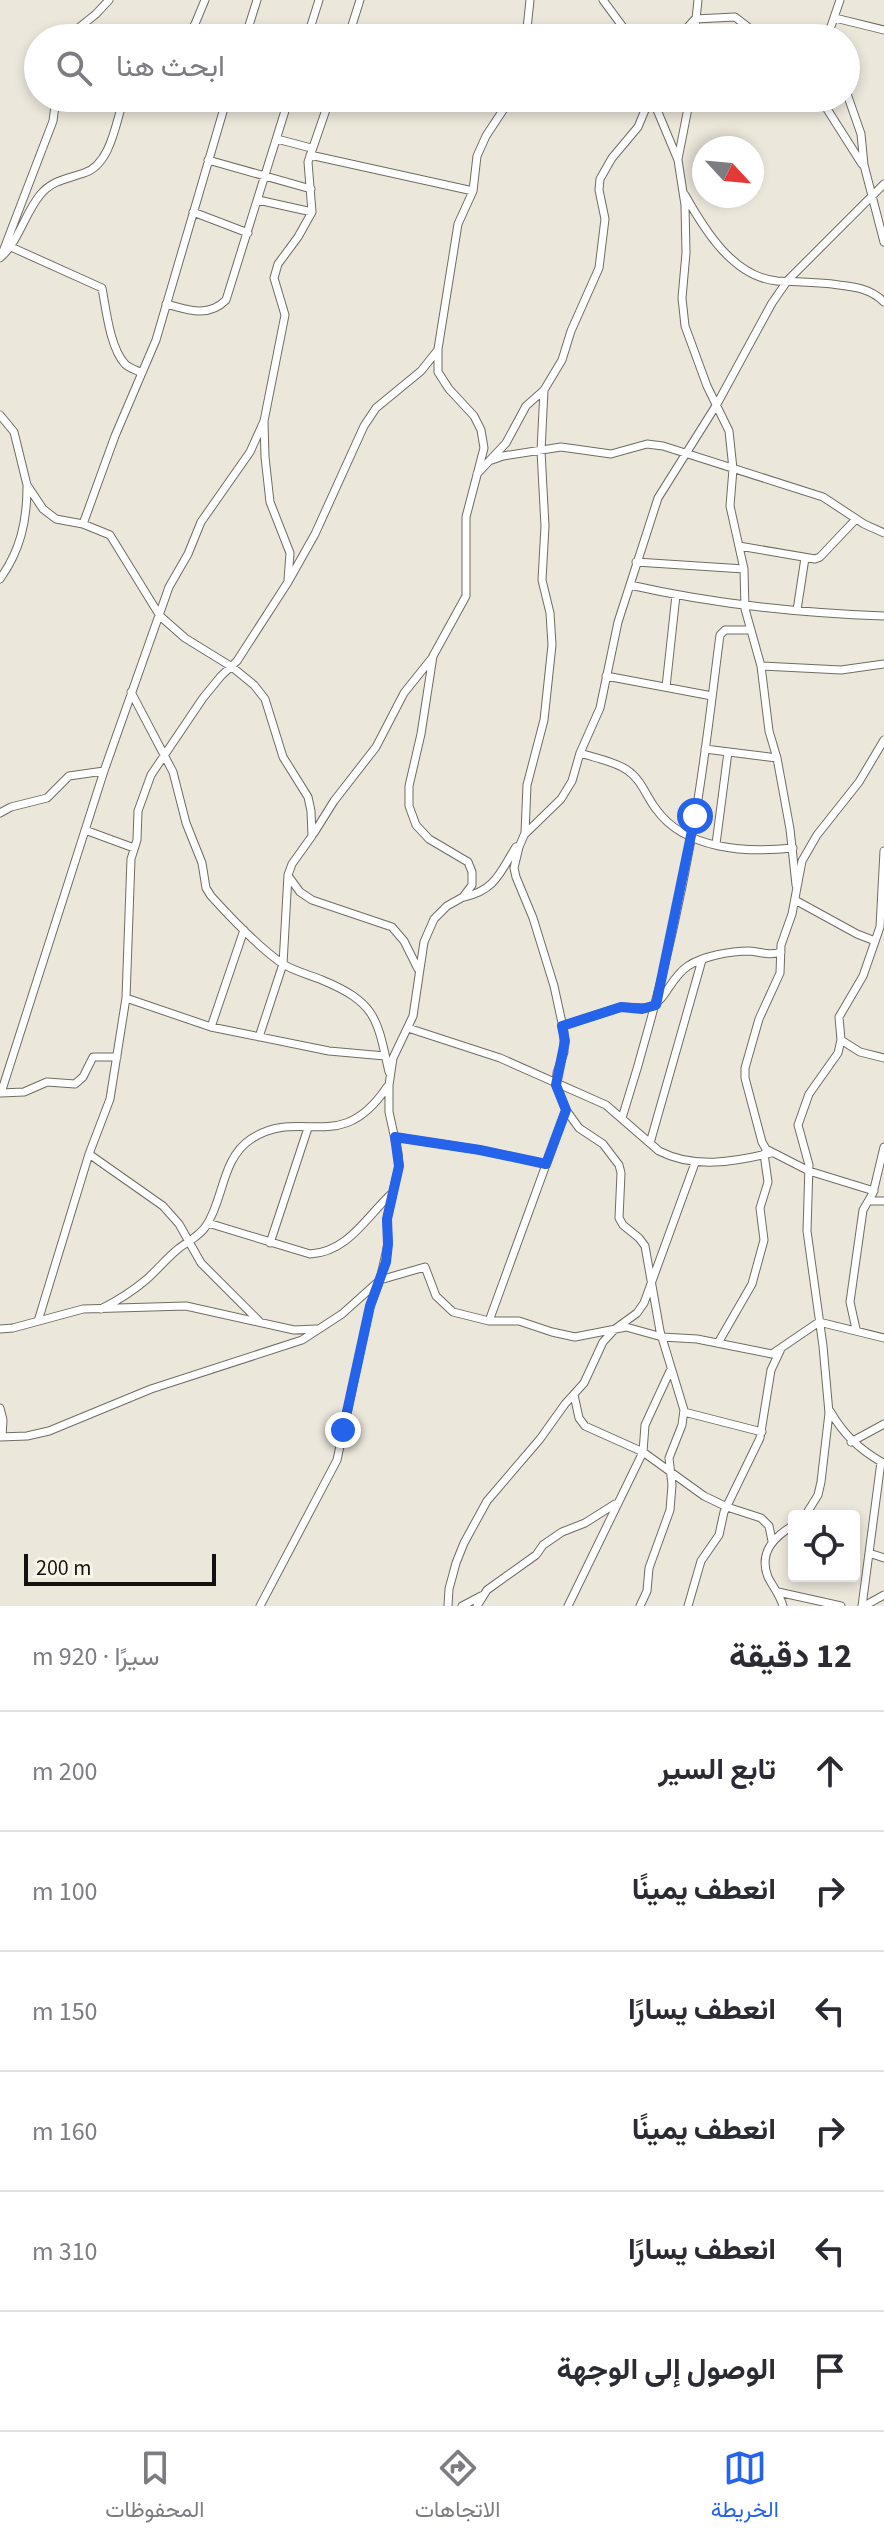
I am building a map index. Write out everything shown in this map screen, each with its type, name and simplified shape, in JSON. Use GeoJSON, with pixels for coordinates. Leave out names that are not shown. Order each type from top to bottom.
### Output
{"type":"FeatureCollection","features":[{"type":"Feature","properties":{"kind":"street"},"geometry":{"type":"LineString","coordinates":[[84,24],[109,0]]}},
{"type":"Feature","properties":{"kind":"street"},"geometry":{"type":"LineString","coordinates":[[195,24],[205,0]]}},
{"type":"Feature","properties":{"kind":"street"},"geometry":{"type":"LineString","coordinates":[[249,24],[257,0]]}},
{"type":"Feature","properties":{"kind":"street"},"geometry":{"type":"LineString","coordinates":[[311,24],[319,0]]}},
{"type":"Feature","properties":{"kind":"street"},"geometry":{"type":"LineString","coordinates":[[352,24],[360,0]]}},
{"type":"Feature","properties":{"kind":"street"},"geometry":{"type":"LineString","coordinates":[[527,24],[530,0]]}},
{"type":"Feature","properties":{"kind":"street"},"geometry":{"type":"LineString","coordinates":[[603,0],[621,24]]}},
{"type":"Feature","properties":{"kind":"street"},"geometry":{"type":"LineString","coordinates":[[695,24],[698,0]]}},
{"type":"Feature","properties":{"kind":"street"},"geometry":{"type":"LineString","coordinates":[[833,24],[840,0]]}},
{"type":"Feature","properties":{"kind":"street"},"geometry":{"type":"LineString","coordinates":[[691,24],[695,19],[735,17],[744,24]]}},
{"type":"Feature","properties":{"kind":"street"},"geometry":{"type":"LineString","coordinates":[[835,18],[860,24]]}},
{"type":"Feature","properties":{"kind":"street"},"geometry":{"type":"LineString","coordinates":[[860,24],[884,30]]}},
{"type":"Feature","properties":{"kind":"street"},"geometry":{"type":"LineString","coordinates":[[0,258],[54,112]]}},
{"type":"Feature","properties":{"kind":"street"},"geometry":{"type":"LineString","coordinates":[[0,258],[11,247],[43,191],[63,178],[86,173],[99,164],[119,112]]}},
{"type":"Feature","properties":{"kind":"street"},"geometry":{"type":"LineString","coordinates":[[83,524],[115,436],[156,340],[223,112]]}},
{"type":"Feature","properties":{"kind":"street"},"geometry":{"type":"LineString","coordinates":[[166,304],[203,312],[220,306],[226,300],[285,112]]}},
{"type":"Feature","properties":{"kind":"street"},"geometry":{"type":"LineString","coordinates":[[117,1057],[93,1057],[83,1077],[75,1084],[47,1082],[24,1092],[2,1094],[0,1091],[104,771],[169,587],[184,562],[201,522],[250,452],[264,421],[285,315],[275,284],[275,271],[312,212],[308,170],[310,151],[325,112]]}},
{"type":"Feature","properties":{"kind":"street"},"geometry":{"type":"LineString","coordinates":[[259,1037],[283,964],[288,875],[292,864],[334,801],[376,747],[404,693],[433,656],[466,596],[466,517],[484,448],[481,430],[470,410],[442,381],[438,372],[438,349],[458,224],[473,191],[480,146],[502,112]]}},
{"type":"Feature","properties":{"kind":"street"},"geometry":{"type":"LineString","coordinates":[[475,476],[506,443],[526,406],[544,390],[562,360],[571,331],[599,268],[605,219],[600,179],[612,158],[638,127],[645,112]]}},
{"type":"Feature","properties":{"kind":"street"},"geometry":{"type":"LineString","coordinates":[[657,112],[678,160],[682,190],[686,253],[682,298],[685,326],[707,386],[729,431],[733,469],[730,506],[744,569],[745,604],[761,666],[769,731],[777,758],[793,848],[796,885],[781,952],[780,973],[759,1019],[744,1071],[762,1142],[768,1153],[769,1178],[760,1208],[764,1240],[752,1284],[718,1343]]}},
{"type":"Feature","properties":{"kind":"street"},"geometry":{"type":"LineString","coordinates":[[678,160],[687,112]]}},
{"type":"Feature","properties":{"kind":"street"},"geometry":{"type":"LineString","coordinates":[[829,112],[864,165]]}},
{"type":"Feature","properties":{"kind":"street"},"geometry":{"type":"LineString","coordinates":[[853,112],[861,134],[864,165],[884,242]]}},
{"type":"Feature","properties":{"kind":"street"},"geometry":{"type":"LineString","coordinates":[[277,139],[310,151],[473,191]]}},
{"type":"Feature","properties":{"kind":"street"},"geometry":{"type":"LineString","coordinates":[[208,160],[311,189]]}},
{"type":"Feature","properties":{"kind":"street"},"geometry":{"type":"LineString","coordinates":[[389,1075],[399,1041],[408,1028],[417,996],[424,942],[434,919],[447,906],[490,887],[525,833],[567,791],[600,708],[618,622],[658,498],[717,404],[772,303],[788,280],[884,184]]}},
{"type":"Feature","properties":{"kind":"street"},"geometry":{"type":"LineString","coordinates":[[682,190],[722,251],[742,266],[767,278],[864,289],[884,302]]}},
{"type":"Feature","properties":{"kind":"street"},"geometry":{"type":"LineString","coordinates":[[258,200],[312,212]]}},
{"type":"Feature","properties":{"kind":"street"},"geometry":{"type":"LineString","coordinates":[[193,212],[248,233]]}},
{"type":"Feature","properties":{"kind":"street"},"geometry":{"type":"LineString","coordinates":[[11,247],[102,288],[107,318],[119,356],[125,365],[142,373]]}},
{"type":"Feature","properties":{"kind":"street"},"geometry":{"type":"LineString","coordinates":[[38,1321],[89,1154],[110,1099],[126,998],[131,859],[142,795],[151,775],[203,698],[232,667],[288,582],[315,534],[364,426],[385,398],[421,371],[438,349]]}},
{"type":"Feature","properties":{"kind":"street"},"geometry":{"type":"LineString","coordinates":[[544,390],[541,451],[545,526],[542,580],[550,613],[552,645],[544,720],[527,785],[525,833],[514,868],[554,986],[565,1041],[556,1085],[566,1110],[579,1128],[603,1144],[619,1165],[619,1218],[645,1246],[662,1337],[684,1412],[669,1458],[672,1497],[668,1518],[649,1568],[647,1591],[640,1606]]}},
{"type":"Feature","properties":{"kind":"street"},"geometry":{"type":"LineString","coordinates":[[0,415],[14,432],[27,485],[27,506],[19,549],[4,567],[0,579]]}},
{"type":"Feature","properties":{"kind":"street"},"geometry":{"type":"LineString","coordinates":[[264,421],[270,502],[290,553],[288,582]]}},
{"type":"Feature","properties":{"kind":"street"},"geometry":{"type":"LineString","coordinates":[[489,461],[561,447],[611,454],[647,444],[663,446],[823,497],[884,533]]}},
{"type":"Feature","properties":{"kind":"street"},"geometry":{"type":"LineString","coordinates":[[27,485],[50,515],[63,522],[83,524],[110,535],[160,616],[185,638],[232,667],[254,685],[265,699],[283,757],[308,797],[312,836]]}},
{"type":"Feature","properties":{"kind":"street"},"geometry":{"type":"LineString","coordinates":[[739,546],[805,558],[820,557],[856,519]]}},
{"type":"Feature","properties":{"kind":"street"},"geometry":{"type":"LineString","coordinates":[[797,610],[805,558]]}},
{"type":"Feature","properties":{"kind":"street"},"geometry":{"type":"LineString","coordinates":[[636,562],[744,569]]}},
{"type":"Feature","properties":{"kind":"street"},"geometry":{"type":"LineString","coordinates":[[630,585],[745,604],[827,614],[884,616]]}},
{"type":"Feature","properties":{"kind":"street"},"geometry":{"type":"LineString","coordinates":[[666,687],[676,595]]}},
{"type":"Feature","properties":{"kind":"street"},"geometry":{"type":"LineString","coordinates":[[622,1118],[656,1005],[692,838],[720,635],[725,630],[751,630]]}},
{"type":"Feature","properties":{"kind":"street"},"geometry":{"type":"LineString","coordinates":[[433,656],[409,786],[409,806],[421,832],[468,862],[472,885],[463,897]]}},
{"type":"Feature","properties":{"kind":"street"},"geometry":{"type":"LineString","coordinates":[[761,666],[841,670],[884,664]]}},
{"type":"Feature","properties":{"kind":"street"},"geometry":{"type":"LineString","coordinates":[[606,676],[712,696]]}},
{"type":"Feature","properties":{"kind":"street"},"geometry":{"type":"LineString","coordinates":[[131,692],[165,754],[211,896],[283,964],[359,999],[373,1015],[382,1034],[389,1075],[389,1112],[399,1166],[387,1219],[388,1244],[370,1306],[337,1460],[260,1606]]}},
{"type":"Feature","properties":{"kind":"street"},"geometry":{"type":"LineString","coordinates":[[796,885],[805,856],[817,835],[859,782],[884,740]]}},
{"type":"Feature","properties":{"kind":"street"},"geometry":{"type":"LineString","coordinates":[[705,749],[777,758]]}},
{"type":"Feature","properties":{"kind":"street"},"geometry":{"type":"LineString","coordinates":[[716,844],[728,752]]}},
{"type":"Feature","properties":{"kind":"street"},"geometry":{"type":"LineString","coordinates":[[580,753],[626,769],[637,778],[668,823],[692,838],[760,851],[793,848]]}},
{"type":"Feature","properties":{"kind":"street"},"geometry":{"type":"LineString","coordinates":[[0,813],[47,798],[69,776],[104,771]]}},
{"type":"Feature","properties":{"kind":"street"},"geometry":{"type":"LineString","coordinates":[[85,830],[134,848]]}},
{"type":"Feature","properties":{"kind":"street"},"geometry":{"type":"LineString","coordinates":[[809,1510],[818,1495],[821,1482],[829,1409],[807,1231],[808,1154],[798,1129],[809,1094],[838,1053],[841,1040],[839,1017],[863,976],[882,929],[884,853]]}},
{"type":"Feature","properties":{"kind":"street"},"geometry":{"type":"LineString","coordinates":[[288,875],[300,892],[312,900],[392,927],[404,941],[419,970]]}},
{"type":"Feature","properties":{"kind":"street"},"geometry":{"type":"LineString","coordinates":[[795,900],[875,941]]}},
{"type":"Feature","properties":{"kind":"street"},"geometry":{"type":"LineString","coordinates":[[211,1027],[244,930]]}},
{"type":"Feature","properties":{"kind":"street"},"geometry":{"type":"LineString","coordinates":[[562,1026],[621,1007],[642,1009],[656,1005],[678,974],[702,960],[748,951],[769,955],[781,952]]}},
{"type":"Feature","properties":{"kind":"street"},"geometry":{"type":"LineString","coordinates":[[650,1143],[702,960]]}},
{"type":"Feature","properties":{"kind":"street"},"geometry":{"type":"LineString","coordinates":[[126,998],[211,1027],[329,1051],[385,1056]]}},
{"type":"Feature","properties":{"kind":"street"},"geometry":{"type":"LineString","coordinates":[[408,1028],[500,1058],[606,1105],[668,1156],[695,1163],[739,1160],[768,1153],[809,1171],[874,1191]]}},
{"type":"Feature","properties":{"kind":"street"},"geometry":{"type":"LineString","coordinates":[[841,1040],[856,1050],[884,1058]]}},
{"type":"Feature","properties":{"kind":"street"},"geometry":{"type":"LineString","coordinates":[[101,1309],[145,1280],[178,1248],[197,1236],[208,1223],[234,1159],[248,1141],[267,1131],[330,1128],[362,1117],[375,1106],[389,1085]]}},
{"type":"Feature","properties":{"kind":"street"},"geometry":{"type":"LineString","coordinates":[[489,1321],[566,1110]]}},
{"type":"Feature","properties":{"kind":"street"},"geometry":{"type":"LineString","coordinates":[[270,1243],[308,1128]]}},
{"type":"Feature","properties":{"kind":"street"},"geometry":{"type":"LineString","coordinates":[[395,1137],[546,1164]]}},
{"type":"Feature","properties":{"kind":"street"},"geometry":{"type":"LineString","coordinates":[[856,1329],[850,1302],[863,1210],[874,1191],[884,1147]]}},
{"type":"Feature","properties":{"kind":"street"},"geometry":{"type":"LineString","coordinates":[[89,1154],[163,1206],[179,1224],[201,1263],[261,1324]]}},
{"type":"Feature","properties":{"kind":"street"},"geometry":{"type":"LineString","coordinates":[[448,1606],[456,1563],[479,1513],[586,1379],[601,1345],[644,1303],[695,1163]]}},
{"type":"Feature","properties":{"kind":"street"},"geometry":{"type":"LineString","coordinates":[[208,1223],[310,1254],[331,1250],[350,1239],[391,1194]]}},
{"type":"Feature","properties":{"kind":"street"},"geometry":{"type":"LineString","coordinates":[[869,1201],[884,1201]]}},
{"type":"Feature","properties":{"kind":"street"},"geometry":{"type":"LineString","coordinates":[[0,1408],[3,1420],[1,1437],[49,1431],[151,1389],[302,1340],[342,1314],[380,1280],[425,1267],[436,1296],[453,1312],[489,1321],[519,1321],[575,1337],[633,1328],[662,1337],[718,1343],[765,1354],[781,1349],[819,1322],[884,1338]]}},
{"type":"Feature","properties":{"kind":"street"},"geometry":{"type":"LineString","coordinates":[[0,1329],[83,1309],[186,1306],[294,1330],[321,1327]]}},
{"type":"Feature","properties":{"kind":"street"},"geometry":{"type":"LineString","coordinates":[[688,1606],[701,1561],[719,1535],[727,1507],[762,1432],[771,1370],[781,1349]]}},
{"type":"Feature","properties":{"kind":"street"},"geometry":{"type":"LineString","coordinates":[[568,1606],[643,1452],[645,1425],[671,1369]]}},
{"type":"Feature","properties":{"kind":"street"},"geometry":{"type":"LineString","coordinates":[[574,1395],[579,1418],[585,1426],[643,1452],[694,1490],[727,1507],[766,1521],[772,1541]]}},
{"type":"Feature","properties":{"kind":"street"},"geometry":{"type":"LineString","coordinates":[[829,1409],[851,1442],[882,1463],[863,1606]]}},
{"type":"Feature","properties":{"kind":"street"},"geometry":{"type":"LineString","coordinates":[[684,1412],[762,1432]]}},
{"type":"Feature","properties":{"kind":"street"},"geometry":{"type":"LineString","coordinates":[[851,1442],[884,1424]]}},
{"type":"Feature","properties":{"kind":"street"},"geometry":{"type":"LineString","coordinates":[[462,1606],[483,1595],[536,1555],[551,1539],[617,1503]]}},
{"type":"Feature","properties":{"kind":"street"},"geometry":{"type":"LineString","coordinates":[[783,1606],[767,1573],[767,1553],[772,1541],[788,1528]]}},
{"type":"Feature","properties":{"kind":"street"},"geometry":{"type":"LineString","coordinates":[[869,1553],[884,1558]]}},
{"type":"Feature","properties":{"kind":"street"},"geometry":{"type":"LineString","coordinates":[[778,1592],[841,1606]]}},
{"type":"Feature","properties":{"kind":"street"},"geometry":{"type":"LineString","coordinates":[[477,1606],[483,1595]]}},
{"type":"Feature","properties":{"kind":"street"},"geometry":{"type":"LineString","coordinates":[[863,1606],[884,1595]]}},
{"type":"Feature","properties":{"kind":"route"},"geometry":{"type":"LineString","coordinates":[[343,1430],[370,1306],[386,1262],[387,1219],[399,1166],[395,1137],[546,1164],[566,1110],[556,1085],[564,1052],[562,1026],[621,1007],[642,1009],[656,1005],[695,816]]}}]}
